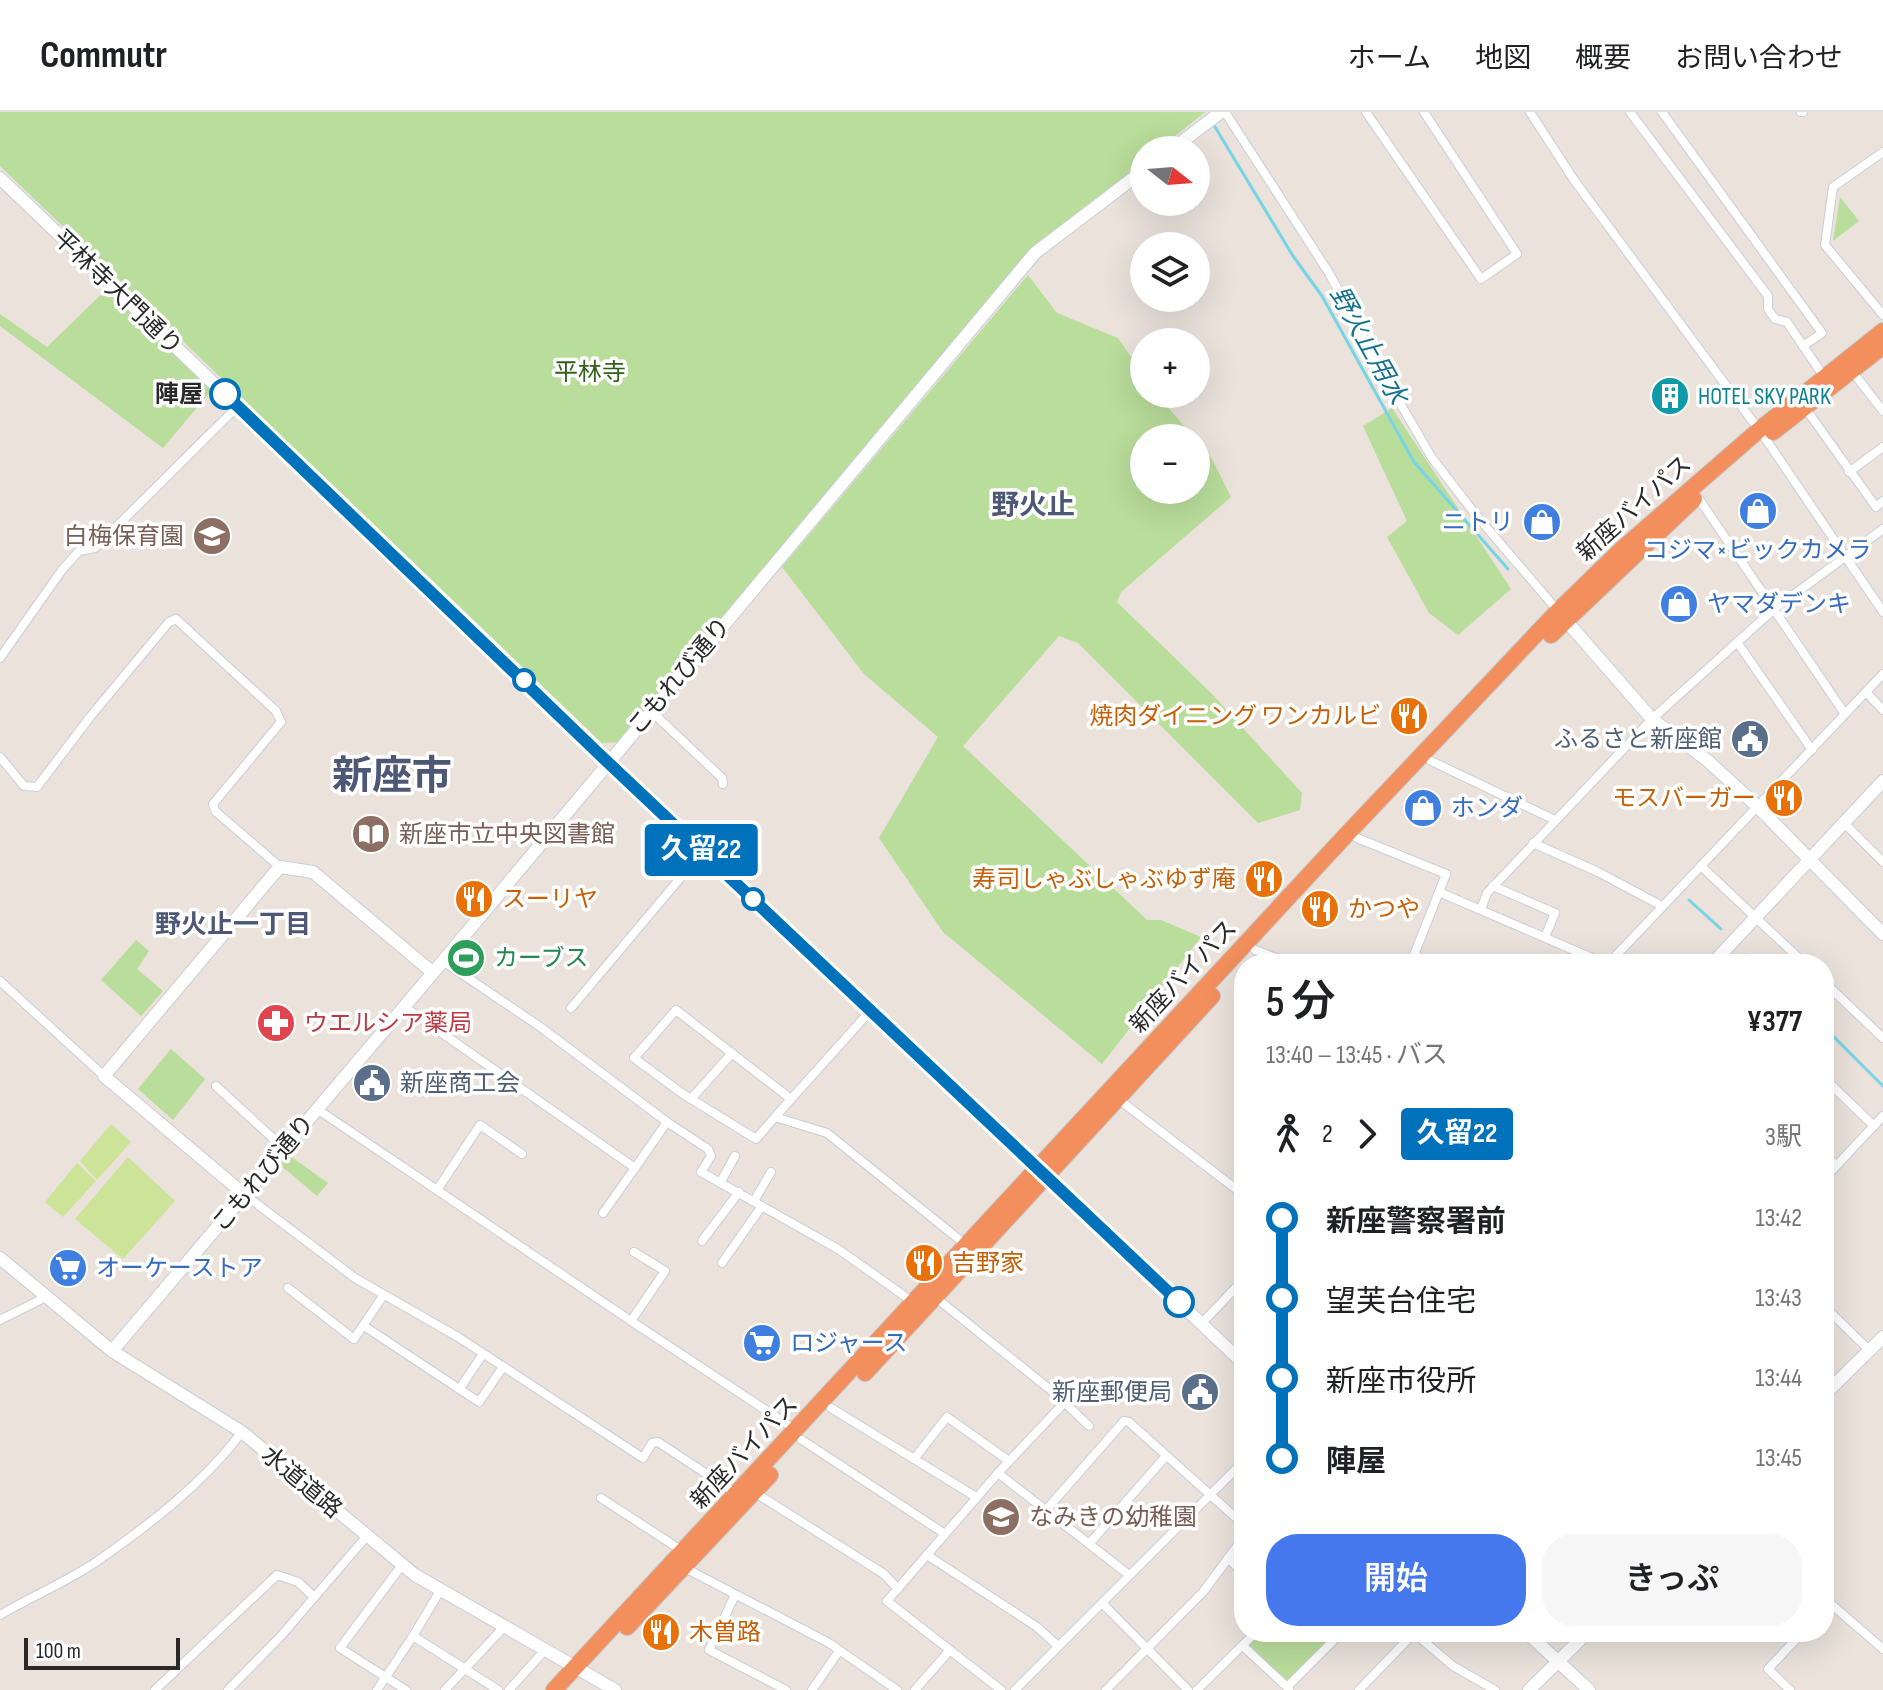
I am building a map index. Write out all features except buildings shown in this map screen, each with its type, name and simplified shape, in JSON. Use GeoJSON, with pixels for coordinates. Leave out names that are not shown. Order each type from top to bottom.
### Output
{"type":"FeatureCollection","features":[{"type":"Feature","properties":{"kind":"highway","name":"新座バイパス"},"geometry":{"type":"LineString","coordinates":[[1802,402],[1824,377],[1883,331]]}},
{"type":"Feature","properties":{"kind":"highway","name":"新座バイパス"},"geometry":{"type":"LineString","coordinates":[[1251,954],[1622,549],[1802,402],[1883,346]]}},
{"type":"Feature","properties":{"kind":"highway","name":"新座バイパス"},"geometry":{"type":"LineString","coordinates":[[1246,954],[1562,616],[1762,434]]}},
{"type":"Feature","properties":{"kind":"highway","name":"新座バイパス"},"geometry":{"type":"LineString","coordinates":[[800,1435],[831,1408],[935,1297],[1042,1172],[1234,967]]}},
{"type":"Feature","properties":{"kind":"highway","name":"新座バイパス"},"geometry":{"type":"LineString","coordinates":[[554,1690],[579,1670],[800,1435],[913,1302],[966,1246],[1118,1098],[1234,973]]}},
{"type":"Feature","properties":{"kind":"highway","name":"新座バイパス"},"geometry":{"type":"LineString","coordinates":[[569,1690],[579,1670]]}},
{"type":"Feature","properties":{"kind":"street"},"geometry":{"type":"LineString","coordinates":[[1190,136],[1223,112],[1329,273],[1432,458],[1476,515],[1652,719],[1707,760],[1757,806],[1883,934]]}},
{"type":"Feature","properties":{"kind":"street"},"geometry":{"type":"LineString","coordinates":[[1366,112],[1481,279],[1517,254],[1424,112]]}},
{"type":"Feature","properties":{"kind":"street"},"geometry":{"type":"LineString","coordinates":[[1530,112],[1574,180],[1762,434],[1883,612]]}},
{"type":"Feature","properties":{"kind":"street"},"geometry":{"type":"LineString","coordinates":[[1630,112],[1768,296],[1768,309],[1775,319],[1787,322],[1824,377]]}},
{"type":"Feature","properties":{"kind":"street"},"geometry":{"type":"LineString","coordinates":[[1662,112],[1822,333],[1803,346]]}},
{"type":"Feature","properties":{"kind":"street"},"geometry":{"type":"LineString","coordinates":[[1883,152],[1833,187],[1825,245],[1883,315]]}},
{"type":"Feature","properties":{"kind":"street","name":"平林寺大門通り"},"geometry":{"type":"LineString","coordinates":[[0,178],[607,761],[1234,1355]]}},
{"type":"Feature","properties":{"kind":"street","name":"こもれび通り"},"geometry":{"type":"LineString","coordinates":[[112,1351],[443,961],[607,761],[1035,253],[1130,181]]}},
{"type":"Feature","properties":{"kind":"street"},"geometry":{"type":"LineString","coordinates":[[1852,370],[1883,411]]}},
{"type":"Feature","properties":{"kind":"street"},"geometry":{"type":"LineString","coordinates":[[1802,402],[1876,507],[1883,501]]}},
{"type":"Feature","properties":{"kind":"street"},"geometry":{"type":"LineString","coordinates":[[0,658],[79,551],[95,548],[238,406]]}},
{"type":"Feature","properties":{"kind":"street"},"geometry":{"type":"LineString","coordinates":[[1849,472],[1883,447]]}},
{"type":"Feature","properties":{"kind":"street"},"geometry":{"type":"LineString","coordinates":[[1697,496],[1845,714]]}},
{"type":"Feature","properties":{"kind":"street"},"geometry":{"type":"LineString","coordinates":[[1481,909],[1493,886],[1652,719],[1773,610],[1883,529]]}},
{"type":"Feature","properties":{"kind":"street"},"geometry":{"type":"LineString","coordinates":[[0,757],[24,786],[37,787],[139,658],[169,622],[176,619],[276,711],[281,722],[213,804],[215,811],[280,867],[313,872],[432,972]]}},
{"type":"Feature","properties":{"kind":"street"},"geometry":{"type":"LineString","coordinates":[[0,636],[10,644]]}},
{"type":"Feature","properties":{"kind":"street"},"geometry":{"type":"LineString","coordinates":[[1737,642],[1812,750]]}},
{"type":"Feature","properties":{"kind":"street"},"geometry":{"type":"LineString","coordinates":[[1616,954],[1883,674]]}},
{"type":"Feature","properties":{"kind":"street"},"geometry":{"type":"LineString","coordinates":[[1866,692],[1883,710]]}},
{"type":"Feature","properties":{"kind":"street"},"geometry":{"type":"LineString","coordinates":[[650,710],[722,778],[723,784]]}},
{"type":"Feature","properties":{"kind":"street"},"geometry":{"type":"LineString","coordinates":[[1431,761],[1555,820]]}},
{"type":"Feature","properties":{"kind":"street"},"geometry":{"type":"LineString","coordinates":[[1721,954],[1883,781]]}},
{"type":"Feature","properties":{"kind":"street"},"geometry":{"type":"LineString","coordinates":[[1844,823],[1883,862]]}},
{"type":"Feature","properties":{"kind":"street"},"geometry":{"type":"LineString","coordinates":[[1357,838],[1446,874],[1414,954]]}},
{"type":"Feature","properties":{"kind":"street"},"geometry":{"type":"LineString","coordinates":[[1533,843],[1598,872],[1662,906]]}},
{"type":"Feature","properties":{"kind":"street"},"geometry":{"type":"LineString","coordinates":[[571,1008],[703,851]]}},
{"type":"Feature","properties":{"kind":"street"},"geometry":{"type":"LineString","coordinates":[[1701,866],[1794,954]]}},
{"type":"Feature","properties":{"kind":"street"},"geometry":{"type":"LineString","coordinates":[[104,1076],[280,867]]}},
{"type":"Feature","properties":{"kind":"street"},"geometry":{"type":"LineString","coordinates":[[1493,886],[1555,913],[1545,937]]}},
{"type":"Feature","properties":{"kind":"street"},"geometry":{"type":"LineString","coordinates":[[1439,892],[1584,954]]}},
{"type":"Feature","properties":{"kind":"street"},"geometry":{"type":"LineString","coordinates":[[1255,950],[1266,954]]}},
{"type":"Feature","properties":{"kind":"street"},"geometry":{"type":"LineString","coordinates":[[443,961],[539,1026],[708,1149],[711,1156],[701,1172],[847,1255],[913,1302]]}},
{"type":"Feature","properties":{"kind":"street"},"geometry":{"type":"LineString","coordinates":[[0,981],[104,1076],[245,1195],[355,1278],[458,1337],[643,1458],[652,1443],[658,1442],[884,1574],[898,1589]]}},
{"type":"Feature","properties":{"kind":"street"},"geometry":{"type":"LineString","coordinates":[[1834,991],[1883,1038]]}},
{"type":"Feature","properties":{"kind":"street"},"geometry":{"type":"LineString","coordinates":[[403,1006],[635,1168]]}},
{"type":"Feature","properties":{"kind":"street"},"geometry":{"type":"LineString","coordinates":[[791,1099],[676,1010],[634,1058],[691,1099],[756,1139],[871,1010]]}},
{"type":"Feature","properties":{"kind":"street"},"geometry":{"type":"LineString","coordinates":[[691,1099],[732,1053]]}},
{"type":"Feature","properties":{"kind":"street"},"geometry":{"type":"LineString","coordinates":[[216,1086],[285,1146]]}},
{"type":"Feature","properties":{"kind":"street"},"geometry":{"type":"LineString","coordinates":[[1834,1088],[1874,1126]]}},
{"type":"Feature","properties":{"kind":"street"},"geometry":{"type":"LineString","coordinates":[[1118,1098],[1234,1187]]}},
{"type":"Feature","properties":{"kind":"street"},"geometry":{"type":"LineString","coordinates":[[317,1109],[945,1534]]}},
{"type":"Feature","properties":{"kind":"street"},"geometry":{"type":"LineString","coordinates":[[1834,1167],[1883,1116]]}},
{"type":"Feature","properties":{"kind":"street"},"geometry":{"type":"LineString","coordinates":[[775,1117],[827,1133],[966,1246]]}},
{"type":"Feature","properties":{"kind":"street"},"geometry":{"type":"LineString","coordinates":[[603,1213],[667,1122]]}},
{"type":"Feature","properties":{"kind":"street"},"geometry":{"type":"LineString","coordinates":[[437,1190],[480,1125],[522,1154]]}},
{"type":"Feature","properties":{"kind":"street"},"geometry":{"type":"LineString","coordinates":[[720,1183],[735,1156]]}},
{"type":"Feature","properties":{"kind":"street"},"geometry":{"type":"LineString","coordinates":[[722,1263],[758,1203],[771,1172]]}},
{"type":"Feature","properties":{"kind":"street"},"geometry":{"type":"LineString","coordinates":[[702,1241],[739,1192]]}},
{"type":"Feature","properties":{"kind":"street"},"geometry":{"type":"LineString","coordinates":[[631,1321],[665,1271],[634,1252]]}},
{"type":"Feature","properties":{"kind":"street","name":"水道道路"},"geometry":{"type":"LineString","coordinates":[[0,1258],[112,1351],[242,1432],[402,1565],[440,1591],[615,1690]]}},
{"type":"Feature","properties":{"kind":"street"},"geometry":{"type":"LineString","coordinates":[[288,1288],[354,1339],[383,1296]]}},
{"type":"Feature","properties":{"kind":"street"},"geometry":{"type":"LineString","coordinates":[[1201,1324],[1234,1289]]}},
{"type":"Feature","properties":{"kind":"street"},"geometry":{"type":"LineString","coordinates":[[0,1320],[46,1297]]}},
{"type":"Feature","properties":{"kind":"street"},"geometry":{"type":"LineString","coordinates":[[935,1297],[1065,1402],[1089,1426]]}},
{"type":"Feature","properties":{"kind":"street"},"geometry":{"type":"LineString","coordinates":[[1834,1316],[1869,1350]]}},
{"type":"Feature","properties":{"kind":"street"},"geometry":{"type":"LineString","coordinates":[[364,1326],[479,1402],[503,1367]]}},
{"type":"Feature","properties":{"kind":"street"},"geometry":{"type":"LineString","coordinates":[[1834,1385],[1883,1337]]}},
{"type":"Feature","properties":{"kind":"street"},"geometry":{"type":"LineString","coordinates":[[460,1388],[483,1354]]}},
{"type":"Feature","properties":{"kind":"street"},"geometry":{"type":"LineString","coordinates":[[1001,1690],[887,1601],[976,1497],[1065,1402]]}},
{"type":"Feature","properties":{"kind":"street"},"geometry":{"type":"LineString","coordinates":[[831,1408],[976,1497]]}},
{"type":"Feature","properties":{"kind":"street"},"geometry":{"type":"LineString","coordinates":[[914,1459],[947,1417],[1009,1461]]}},
{"type":"Feature","properties":{"kind":"street"},"geometry":{"type":"LineString","coordinates":[[1046,1510],[1124,1421],[1129,1422],[1234,1516]]}},
{"type":"Feature","properties":{"kind":"street"},"geometry":{"type":"LineString","coordinates":[[0,1615],[96,1562],[145,1528],[226,1453],[242,1432]]}},
{"type":"Feature","properties":{"kind":"street"},"geometry":{"type":"LineString","coordinates":[[1089,1544],[1166,1456]]}},
{"type":"Feature","properties":{"kind":"street"},"geometry":{"type":"LineString","coordinates":[[1015,1690],[1234,1471]]}},
{"type":"Feature","properties":{"kind":"street"},"geometry":{"type":"LineString","coordinates":[[998,1473],[1129,1575]]}},
{"type":"Feature","properties":{"kind":"street"},"geometry":{"type":"LineString","coordinates":[[601,1498],[735,1595],[817,1636],[897,1690]]}},
{"type":"Feature","properties":{"kind":"street"},"geometry":{"type":"LineString","coordinates":[[228,1690],[366,1537]]}},
{"type":"Feature","properties":{"kind":"street"},"geometry":{"type":"LineString","coordinates":[[1106,1690],[1203,1592],[1234,1550]]}},
{"type":"Feature","properties":{"kind":"street"},"geometry":{"type":"LineString","coordinates":[[927,1555],[1037,1627],[1058,1646]]}},
{"type":"Feature","properties":{"kind":"street"},"geometry":{"type":"LineString","coordinates":[[1228,1558],[1234,1564]]}},
{"type":"Feature","properties":{"kind":"street"},"geometry":{"type":"LineString","coordinates":[[402,1565],[340,1648],[406,1690]]}},
{"type":"Feature","properties":{"kind":"street"},"geometry":{"type":"LineString","coordinates":[[155,1690],[277,1575],[298,1582],[314,1597]]}},
{"type":"Feature","properties":{"kind":"street"},"geometry":{"type":"LineString","coordinates":[[377,1690],[440,1591]]}},
{"type":"Feature","properties":{"kind":"street"},"geometry":{"type":"LineString","coordinates":[[735,1595],[709,1650],[786,1690]]}},
{"type":"Feature","properties":{"kind":"street"},"geometry":{"type":"LineString","coordinates":[[1102,1603],[1188,1690]]}},
{"type":"Feature","properties":{"kind":"street"},"geometry":{"type":"LineString","coordinates":[[1834,1610],[1866,1632],[1883,1649]]}},
{"type":"Feature","properties":{"kind":"street"},"geometry":{"type":"LineString","coordinates":[[445,1690],[504,1627]]}},
{"type":"Feature","properties":{"kind":"street"},"geometry":{"type":"LineString","coordinates":[[413,1636],[498,1690]]}},
{"type":"Feature","properties":{"kind":"street"},"geometry":{"type":"LineString","coordinates":[[1197,1690],[1247,1642]]}},
{"type":"Feature","properties":{"kind":"street"},"geometry":{"type":"LineString","coordinates":[[1243,1646],[1288,1689],[1333,1642]]}},
{"type":"Feature","properties":{"kind":"street"},"geometry":{"type":"LineString","coordinates":[[1359,1690],[1405,1642]]}},
{"type":"Feature","properties":{"kind":"street"},"geometry":{"type":"LineString","coordinates":[[1425,1642],[1453,1666],[1495,1690]]}},
{"type":"Feature","properties":{"kind":"street"},"geometry":{"type":"LineString","coordinates":[[1537,1642],[1589,1690]]}},
{"type":"Feature","properties":{"kind":"street"},"geometry":{"type":"LineString","coordinates":[[1529,1690],[1578,1642]]}},
{"type":"Feature","properties":{"kind":"street"},"geometry":{"type":"LineString","coordinates":[[1790,1690],[1768,1669],[1794,1642]]}},
{"type":"Feature","properties":{"kind":"street"},"geometry":{"type":"LineString","coordinates":[[915,1690],[950,1650]]}},
{"type":"Feature","properties":{"kind":"street"},"geometry":{"type":"LineString","coordinates":[[509,1690],[544,1651]]}},
{"type":"Feature","properties":{"kind":"street"},"geometry":{"type":"LineString","coordinates":[[812,1690],[839,1651]]}},
{"type":"Feature","properties":{"kind":"green space","name":"平林寺"},"geometry":{"type":"Polygon","coordinates":[[[0,112],[1205,112],[1175,136],[1130,136],[1130,172],[1023,259],[858,460],[617,742],[602,743],[0,166],[0,112]]]}},
{"type":"Feature","properties":{"kind":"green space"},"geometry":{"type":"Polygon","coordinates":[[[1840,197],[1859,221],[1833,241],[1840,197]]]}},
{"type":"Feature","properties":{"kind":"green space"},"geometry":{"type":"Polygon","coordinates":[[[1028,275],[1057,313],[1118,338],[1130,355],[1130,408],[1169,408],[1182,424],[1130,424],[1130,504],[1210,504],[1211,457],[1231,497],[1121,592],[1117,602],[1211,693],[1302,793],[1300,810],[1258,823],[1078,643],[1059,636],[963,746],[1147,920],[1161,920],[1201,937],[1102,1064],[943,932],[879,838],[938,737],[864,674],[782,567],[1028,275]]]}},
{"type":"Feature","properties":{"kind":"green space"},"geometry":{"type":"Polygon","coordinates":[[[110,286],[216,385],[163,448],[0,326],[0,314],[47,347],[110,286]]]}},
{"type":"Feature","properties":{"kind":"green space"},"geometry":{"type":"Polygon","coordinates":[[[1392,408],[1511,589],[1458,635],[1429,613],[1387,537],[1407,521],[1363,426],[1392,408]]]}},
{"type":"Feature","properties":{"kind":"green space"},"geometry":{"type":"Polygon","coordinates":[[[136,940],[149,951],[137,969],[163,991],[141,1016],[101,980],[136,940]]]}},
{"type":"Feature","properties":{"kind":"green space"},"geometry":{"type":"Polygon","coordinates":[[[171,1049],[205,1079],[173,1120],[138,1089],[171,1049]]]}},
{"type":"Feature","properties":{"kind":"green space"},"geometry":{"type":"Polygon","coordinates":[[[111,1124],[131,1142],[97,1180],[80,1161],[111,1124]]]}},
{"type":"Feature","properties":{"kind":"green space"},"geometry":{"type":"Polygon","coordinates":[[[286,1153],[328,1183],[317,1196],[278,1163],[286,1153]]]}},
{"type":"Feature","properties":{"kind":"green space"},"geometry":{"type":"Polygon","coordinates":[[[128,1157],[175,1201],[123,1259],[75,1219],[128,1157]]]}},
{"type":"Feature","properties":{"kind":"green space"},"geometry":{"type":"Polygon","coordinates":[[[77,1163],[96,1181],[63,1217],[45,1202],[77,1163]]]}},
{"type":"Feature","properties":{"kind":"green space"},"geometry":{"type":"Polygon","coordinates":[[[1247,1642],[1332,1642],[1287,1687],[1243,1646],[1247,1642]]]}},
{"type":"Feature","properties":{"kind":"waterway","name":"野火止用水"},"geometry":{"type":"LineString","coordinates":[[1215,127],[1293,256],[1322,296],[1414,462],[1508,569]]}},
{"type":"Feature","properties":{"kind":"waterway"},"geometry":{"type":"LineString","coordinates":[[1689,900],[1721,929]]}},
{"type":"Feature","properties":{"kind":"waterway"},"geometry":{"type":"LineString","coordinates":[[1834,1037],[1883,1086]]}},
{"type":"Feature","properties":{"kind":"bus line","name":"久留22"},"geometry":{"type":"LineString","coordinates":[[225,394],[598,753],[1179,1302]]}},
{"type":"Feature","properties":{"kind":"place","name":"陣屋"},"geometry":{"type":"Point","coordinates":[225,394]}},
{"type":"Feature","properties":{"kind":"place","name":"HOTEL SKY PARK"},"geometry":{"type":"Point","coordinates":[1670,396]}},
{"type":"Feature","properties":{"kind":"place","name":"コジマ×ビックカメラ"},"geometry":{"type":"Point","coordinates":[1758,511]}},
{"type":"Feature","properties":{"kind":"place","name":"ニトリ"},"geometry":{"type":"Point","coordinates":[1542,522]}},
{"type":"Feature","properties":{"kind":"place","name":"白梅保育園"},"geometry":{"type":"Point","coordinates":[212,536]}},
{"type":"Feature","properties":{"kind":"place","name":"ヤマダデンキ"},"geometry":{"type":"Point","coordinates":[1679,604]}},
{"type":"Feature","properties":{"kind":"place","name":"焼肉ダイニング ワンカルビ"},"geometry":{"type":"Point","coordinates":[1409,716]}},
{"type":"Feature","properties":{"kind":"place","name":"ふるさと新座館"},"geometry":{"type":"Point","coordinates":[1750,739]}},
{"type":"Feature","properties":{"kind":"place","name":"モスバーガー"},"geometry":{"type":"Point","coordinates":[1784,798]}},
{"type":"Feature","properties":{"kind":"place","name":"ホンダ"},"geometry":{"type":"Point","coordinates":[1423,808]}},
{"type":"Feature","properties":{"kind":"place","name":"新座市立中央図書館"},"geometry":{"type":"Point","coordinates":[371,834]}},
{"type":"Feature","properties":{"kind":"place","name":"寿司しゃぶしゃぶゆず庵"},"geometry":{"type":"Point","coordinates":[1264,879]}},
{"type":"Feature","properties":{"kind":"place","name":"スーリヤ"},"geometry":{"type":"Point","coordinates":[474,899]}},
{"type":"Feature","properties":{"kind":"place","name":"かつや"},"geometry":{"type":"Point","coordinates":[1320,909]}},
{"type":"Feature","properties":{"kind":"place","name":"カーブス"},"geometry":{"type":"Point","coordinates":[466,958]}},
{"type":"Feature","properties":{"kind":"place","name":"ウエルシア薬局"},"geometry":{"type":"Point","coordinates":[276,1023]}},
{"type":"Feature","properties":{"kind":"place","name":"新座商工会"},"geometry":{"type":"Point","coordinates":[372,1083]}},
{"type":"Feature","properties":{"kind":"place","name":"吉野家"},"geometry":{"type":"Point","coordinates":[924,1263]}},
{"type":"Feature","properties":{"kind":"place","name":"オーケーストア"},"geometry":{"type":"Point","coordinates":[68,1268]}},
{"type":"Feature","properties":{"kind":"place","name":"ロジャース"},"geometry":{"type":"Point","coordinates":[762,1343]}},
{"type":"Feature","properties":{"kind":"place","name":"新座郵便局"},"geometry":{"type":"Point","coordinates":[1200,1392]}},
{"type":"Feature","properties":{"kind":"place","name":"なみきの幼稚園"},"geometry":{"type":"Point","coordinates":[1001,1517]}},
{"type":"Feature","properties":{"kind":"place","name":"木曽路"},"geometry":{"type":"Point","coordinates":[661,1632]}},
{"type":"Feature","properties":{"kind":"district","name":"野火止"},"geometry":{"type":"Point","coordinates":[1033,504]}},
{"type":"Feature","properties":{"kind":"district","name":"新座市"},"geometry":{"type":"Point","coordinates":[392,775]}},
{"type":"Feature","properties":{"kind":"district","name":"野火止一丁目"},"geometry":{"type":"Point","coordinates":[233,924]}}]}
